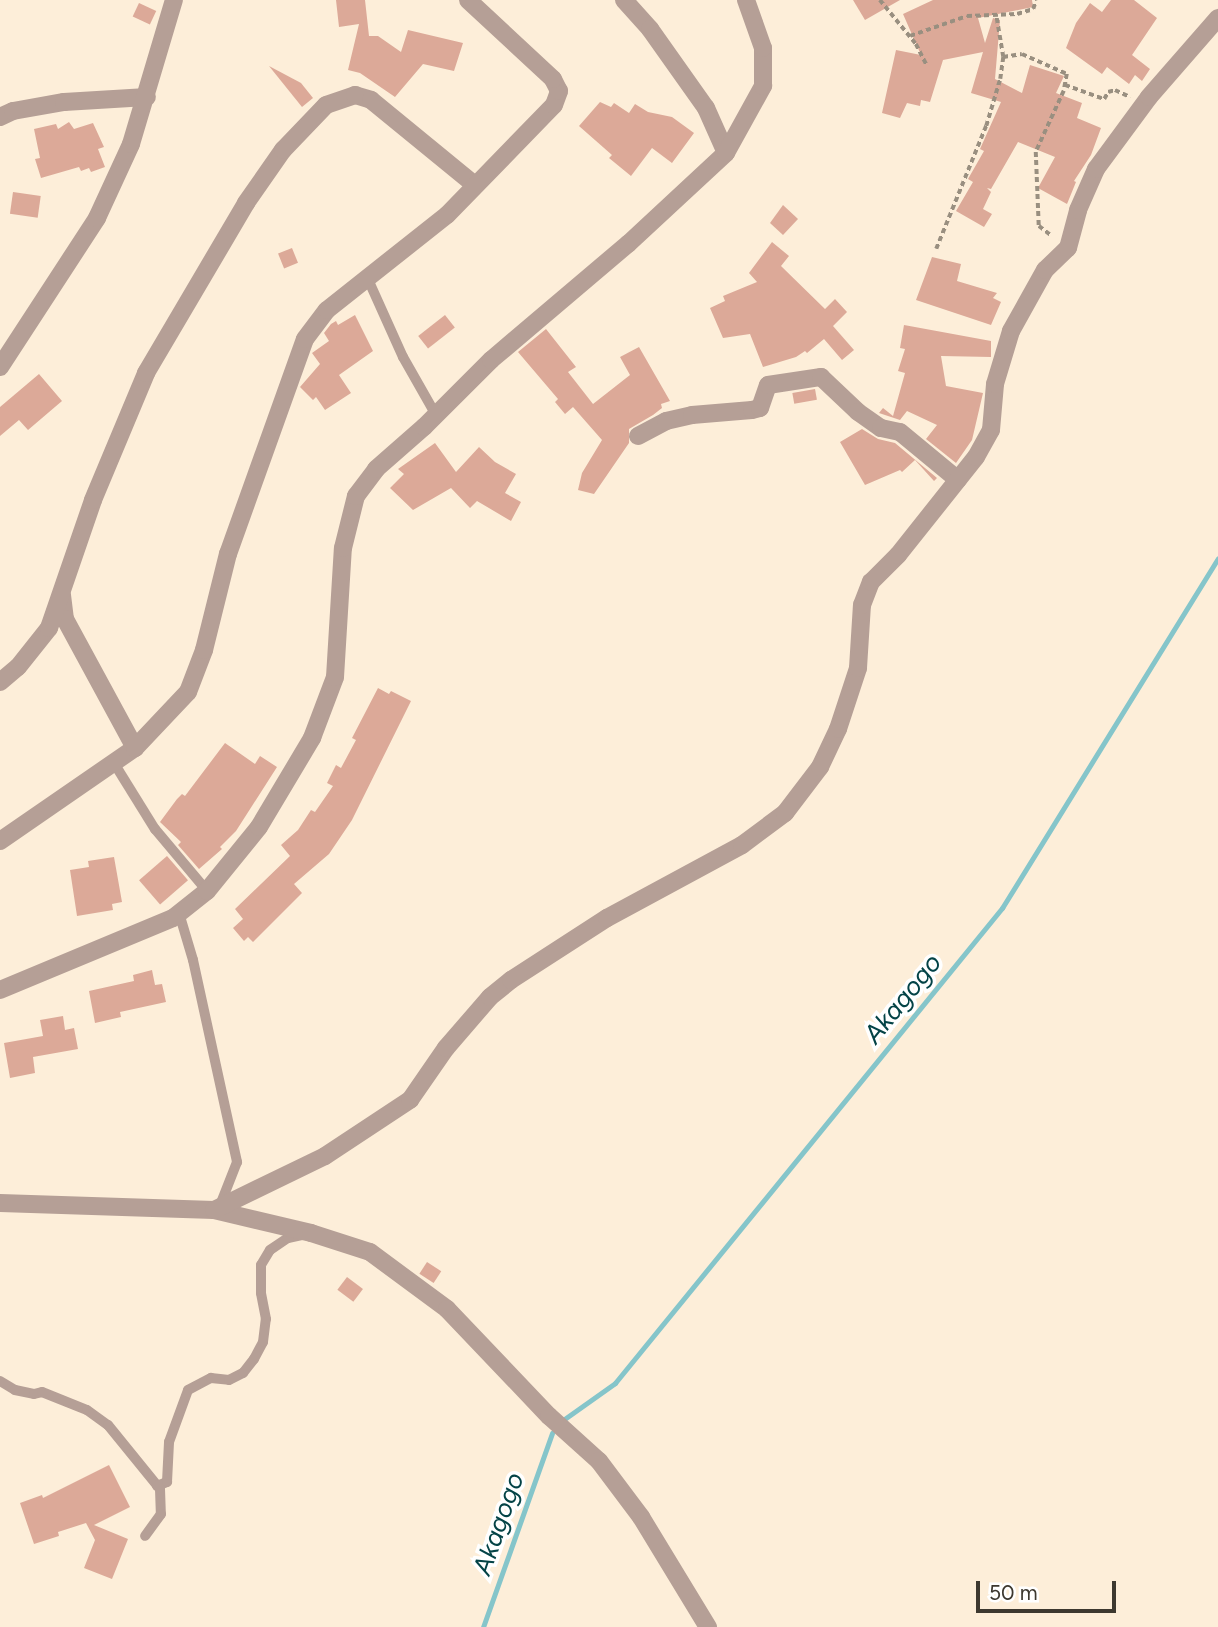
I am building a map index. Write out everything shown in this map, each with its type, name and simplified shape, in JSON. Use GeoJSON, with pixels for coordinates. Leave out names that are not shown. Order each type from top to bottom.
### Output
{"type":"FeatureCollection","features":[{"type":"Feature","properties":{"kind":"street"},"geometry":{"type":"LineString","coordinates":[[0,367],[97,218],[131,144],[174,0]]}},
{"type":"Feature","properties":{"kind":"street"},"geometry":{"type":"LineString","coordinates":[[0,841],[135,748],[188,692],[204,650],[228,554],[304,339],[327,310],[447,215],[554,105],[559,91],[553,79],[468,0]]}},
{"type":"Feature","properties":{"kind":"street"},"geometry":{"type":"LineString","coordinates":[[624,0],[650,29],[706,108],[726,153]]}},
{"type":"Feature","properties":{"kind":"street"},"geometry":{"type":"LineString","coordinates":[[0,990],[179,913],[207,891],[260,827],[312,738],[335,677],[343,548],[356,496],[376,469],[491,360],[628,244],[726,153],[763,86],[763,48],[746,0]]}},
{"type":"Feature","properties":{"kind":"street"},"geometry":{"type":"LineString","coordinates":[[217,1209],[325,1156],[410,1100],[446,1048],[490,997],[511,980],[607,918],[742,845],[785,813],[820,766],[838,729],[859,668],[862,604],[871,582],[898,555],[958,480],[976,457],[991,430],[995,384],[1011,331],[1045,270],[1068,248],[1078,210],[1096,169],[1145,103],[1218,18]]}},
{"type":"Feature","properties":{"kind":"street"},"geometry":{"type":"LineString","coordinates":[[0,682],[18,667],[49,628],[93,500],[146,373],[246,202],[283,149],[326,105],[355,95],[371,100],[475,185]]}},
{"type":"Feature","properties":{"kind":"street"},"geometry":{"type":"LineString","coordinates":[[0,117],[13,111],[64,102],[146,97]]}},
{"type":"Feature","properties":{"kind":"street"},"geometry":{"type":"LineString","coordinates":[[638,436],[666,421],[692,415],[760,408],[768,385],[821,377],[858,412],[881,428],[900,432],[958,480]]}},
{"type":"Feature","properties":{"kind":"street"},"geometry":{"type":"LineString","coordinates":[[61,592],[65,619],[135,748]]}},
{"type":"Feature","properties":{"kind":"street"},"geometry":{"type":"LineString","coordinates":[[49,628],[65,619]]}},
{"type":"Feature","properties":{"kind":"street"},"geometry":{"type":"LineString","coordinates":[[0,1203],[217,1209],[311,1233],[370,1252],[417,1285],[472,1332],[549,1416],[610,1474],[641,1517],[708,1627]]}},
{"type":"Feature","properties":{"kind":"lane"},"geometry":{"type":"LineString","coordinates":[[367,277],[403,357],[436,415]]}},
{"type":"Feature","properties":{"kind":"lane"},"geometry":{"type":"LineString","coordinates":[[114,763],[155,829],[207,891]]}},
{"type":"Feature","properties":{"kind":"lane"},"geometry":{"type":"LineString","coordinates":[[179,913],[193,960],[237,1162],[217,1209]]}},
{"type":"Feature","properties":{"kind":"lane"},"geometry":{"type":"LineString","coordinates":[[157,1486],[167,1482],[169,1442],[188,1390],[211,1378],[229,1380],[243,1373],[263,1342],[266,1319],[261,1293],[261,1265],[270,1250],[288,1238],[311,1233]]}},
{"type":"Feature","properties":{"kind":"lane"},"geometry":{"type":"LineString","coordinates":[[0,1381],[15,1391],[34,1394],[42,1392],[88,1410],[108,1425],[157,1486],[162,1497],[161,1514],[145,1536]]}},
{"type":"Feature","properties":{"kind":"path"},"geometry":{"type":"LineString","coordinates":[[880,0],[910,36],[927,66]]}},
{"type":"Feature","properties":{"kind":"path"},"geometry":{"type":"LineString","coordinates":[[910,36],[967,16],[1033,9],[1035,0]]}},
{"type":"Feature","properties":{"kind":"path"},"geometry":{"type":"LineString","coordinates":[[936,249],[986,126],[1000,79],[1003,57],[996,15]]}},
{"type":"Feature","properties":{"kind":"path"},"geometry":{"type":"LineString","coordinates":[[1003,57],[1022,54],[1067,74],[1065,85],[1036,152],[1036,204],[1039,226],[1068,248]]}},
{"type":"Feature","properties":{"kind":"path"},"geometry":{"type":"LineString","coordinates":[[1065,85],[1104,99],[1108,92],[1115,90],[1145,103]]}},
{"type":"Feature","properties":{"kind":"building"},"geometry":{"type":"Polygon","coordinates":[[[336,0],[365,0],[369,36],[378,36],[401,52],[408,30],[463,43],[454,71],[423,64],[395,97],[360,73],[348,70],[359,24],[339,27],[336,0]]]}},
{"type":"Feature","properties":{"kind":"building"},"geometry":{"type":"Polygon","coordinates":[[[853,0],[900,0],[865,20],[853,0]]]}},
{"type":"Feature","properties":{"kind":"building"},"geometry":{"type":"Polygon","coordinates":[[[933,0],[1032,0],[1033,7],[978,18],[985,43],[993,18],[1000,20],[995,79],[1022,93],[1030,65],[1064,76],[1056,93],[1082,103],[1077,118],[1101,128],[1091,155],[1074,181],[1076,182],[1067,204],[1038,188],[1055,157],[1018,142],[991,189],[987,188],[991,192],[983,209],[992,214],[984,227],[956,211],[973,182],[968,179],[984,151],[980,149],[1001,102],[971,93],[983,52],[943,60],[930,102],[921,100],[920,106],[907,103],[900,118],[882,113],[896,50],[921,55],[903,14],[933,0]]]}},
{"type":"Feature","properties":{"kind":"building"},"geometry":{"type":"Polygon","coordinates":[[[1111,0],[1134,0],[1157,18],[1132,55],[1150,69],[1142,81],[1135,75],[1129,84],[1107,67],[1102,74],[1066,48],[1076,23],[1090,3],[1102,12],[1111,0]]]}},
{"type":"Feature","properties":{"kind":"building"},"geometry":{"type":"Polygon","coordinates":[[[139,3],[156,11],[150,25],[133,17],[139,3]]]}},
{"type":"Feature","properties":{"kind":"building"},"geometry":{"type":"Polygon","coordinates":[[[269,66],[301,83],[313,98],[302,107],[269,66]]]}},
{"type":"Feature","properties":{"kind":"building"},"geometry":{"type":"Polygon","coordinates":[[[600,102],[611,107],[614,103],[629,113],[635,104],[648,112],[672,117],[694,133],[672,163],[652,148],[631,176],[609,158],[612,155],[579,126],[600,102]]]}},
{"type":"Feature","properties":{"kind":"building"},"geometry":{"type":"Polygon","coordinates":[[[69,122],[74,129],[93,123],[104,147],[98,149],[105,167],[91,172],[89,168],[81,171],[79,167],[41,178],[35,159],[40,158],[34,129],[56,124],[58,129],[69,122]]]}},
{"type":"Feature","properties":{"kind":"building"},"geometry":{"type":"Polygon","coordinates":[[[13,192],[41,196],[38,218],[10,214],[13,192]]]}},
{"type":"Feature","properties":{"kind":"building"},"geometry":{"type":"Polygon","coordinates":[[[783,205],[798,219],[783,235],[770,223],[783,205]]]}},
{"type":"Feature","properties":{"kind":"building"},"geometry":{"type":"Polygon","coordinates":[[[772,242],[789,256],[781,266],[825,309],[835,299],[847,312],[833,326],[854,350],[842,360],[824,339],[807,353],[805,351],[796,357],[763,367],[750,334],[723,338],[710,308],[725,301],[723,296],[757,282],[749,273],[772,242]]]}},
{"type":"Feature","properties":{"kind":"building"},"geometry":{"type":"Polygon","coordinates":[[[292,248],[298,263],[284,268],[278,254],[292,248]]]}},
{"type":"Feature","properties":{"kind":"building"},"geometry":{"type":"Polygon","coordinates":[[[932,257],[961,264],[957,281],[997,293],[993,298],[1001,302],[991,325],[916,300],[932,257]]]}},
{"type":"Feature","properties":{"kind":"building"},"geometry":{"type":"Polygon","coordinates":[[[355,315],[373,351],[339,375],[351,393],[325,410],[316,397],[313,400],[300,387],[320,364],[312,353],[329,341],[324,333],[336,321],[338,325],[355,315]]]}},
{"type":"Feature","properties":{"kind":"building"},"geometry":{"type":"Polygon","coordinates":[[[445,315],[455,328],[428,349],[418,336],[445,315]]]}},
{"type":"Feature","properties":{"kind":"building"},"geometry":{"type":"Polygon","coordinates":[[[904,325],[991,341],[991,357],[941,356],[946,386],[983,393],[972,440],[956,463],[926,439],[937,425],[907,411],[900,420],[879,413],[883,408],[893,416],[905,373],[898,371],[905,349],[900,348],[904,325]]]}},
{"type":"Feature","properties":{"kind":"building"},"geometry":{"type":"Polygon","coordinates":[[[546,329],[576,367],[568,372],[593,404],[630,375],[620,357],[639,347],[670,401],[661,404],[662,408],[629,429],[629,443],[594,494],[578,490],[582,473],[602,440],[573,407],[565,414],[555,402],[558,399],[518,352],[546,329]]]}},
{"type":"Feature","properties":{"kind":"building"},"geometry":{"type":"Polygon","coordinates":[[[39,374],[62,401],[28,430],[19,420],[0,436],[0,407],[39,374]]]}},
{"type":"Feature","properties":{"kind":"building"},"geometry":{"type":"Polygon","coordinates":[[[815,389],[817,400],[794,404],[792,393],[815,389]]]}},
{"type":"Feature","properties":{"kind":"building"},"geometry":{"type":"Polygon","coordinates":[[[862,429],[878,439],[895,443],[937,478],[934,481],[915,460],[902,472],[900,470],[865,485],[840,442],[862,429]]]}},
{"type":"Feature","properties":{"kind":"building"},"geometry":{"type":"Polygon","coordinates":[[[435,443],[456,472],[479,447],[495,462],[516,474],[505,493],[521,502],[511,521],[477,501],[470,508],[451,488],[413,510],[390,488],[404,474],[398,469],[435,443]]]}},
{"type":"Feature","properties":{"kind":"building"},"geometry":{"type":"Polygon","coordinates":[[[378,688],[411,701],[352,820],[329,854],[294,884],[302,893],[253,942],[248,937],[244,941],[233,928],[243,919],[235,909],[290,856],[281,845],[298,830],[311,810],[315,812],[333,786],[327,783],[336,765],[341,768],[356,740],[352,738],[378,688]]]}},
{"type":"Feature","properties":{"kind":"building"},"geometry":{"type":"Polygon","coordinates":[[[225,743],[255,764],[260,756],[277,767],[236,831],[220,847],[222,849],[199,869],[178,845],[181,842],[160,822],[177,799],[182,794],[185,796],[225,743]]]}},
{"type":"Feature","properties":{"kind":"building"},"geometry":{"type":"Polygon","coordinates":[[[167,856],[188,880],[160,904],[139,880],[167,856]]]}},
{"type":"Feature","properties":{"kind":"building"},"geometry":{"type":"Polygon","coordinates":[[[114,857],[122,902],[112,904],[113,910],[77,916],[70,870],[89,867],[88,861],[114,857]]]}},
{"type":"Feature","properties":{"kind":"building"},"geometry":{"type":"Polygon","coordinates":[[[152,970],[155,985],[162,984],[166,1002],[120,1012],[121,1017],[95,1023],[89,991],[134,981],[133,975],[152,970]]]}},
{"type":"Feature","properties":{"kind":"building"},"geometry":{"type":"Polygon","coordinates":[[[63,1016],[65,1030],[74,1028],[78,1049],[33,1057],[35,1073],[10,1078],[4,1043],[43,1036],[40,1020],[63,1016]]]}},
{"type":"Feature","properties":{"kind":"building"},"geometry":{"type":"Polygon","coordinates":[[[427,1262],[441,1271],[434,1283],[419,1274],[427,1262]]]}},
{"type":"Feature","properties":{"kind":"building"},"geometry":{"type":"Polygon","coordinates":[[[347,1277],[363,1289],[353,1302],[337,1290],[347,1277]]]}},
{"type":"Feature","properties":{"kind":"building"},"geometry":{"type":"Polygon","coordinates":[[[109,1465],[130,1507],[94,1525],[128,1539],[112,1579],[84,1568],[95,1540],[86,1523],[58,1532],[59,1536],[34,1544],[20,1503],[42,1495],[43,1498],[109,1465]]]}},
{"type":"Feature","properties":{"kind":"waterway","name":"Akagogo"},"geometry":{"type":"LineString","coordinates":[[563,1420],[615,1383],[1002,908],[1218,558]]}},
{"type":"Feature","properties":{"kind":"waterway","name":"Akagogo"},"geometry":{"type":"LineString","coordinates":[[483,1627],[552,1433]]}}]}
